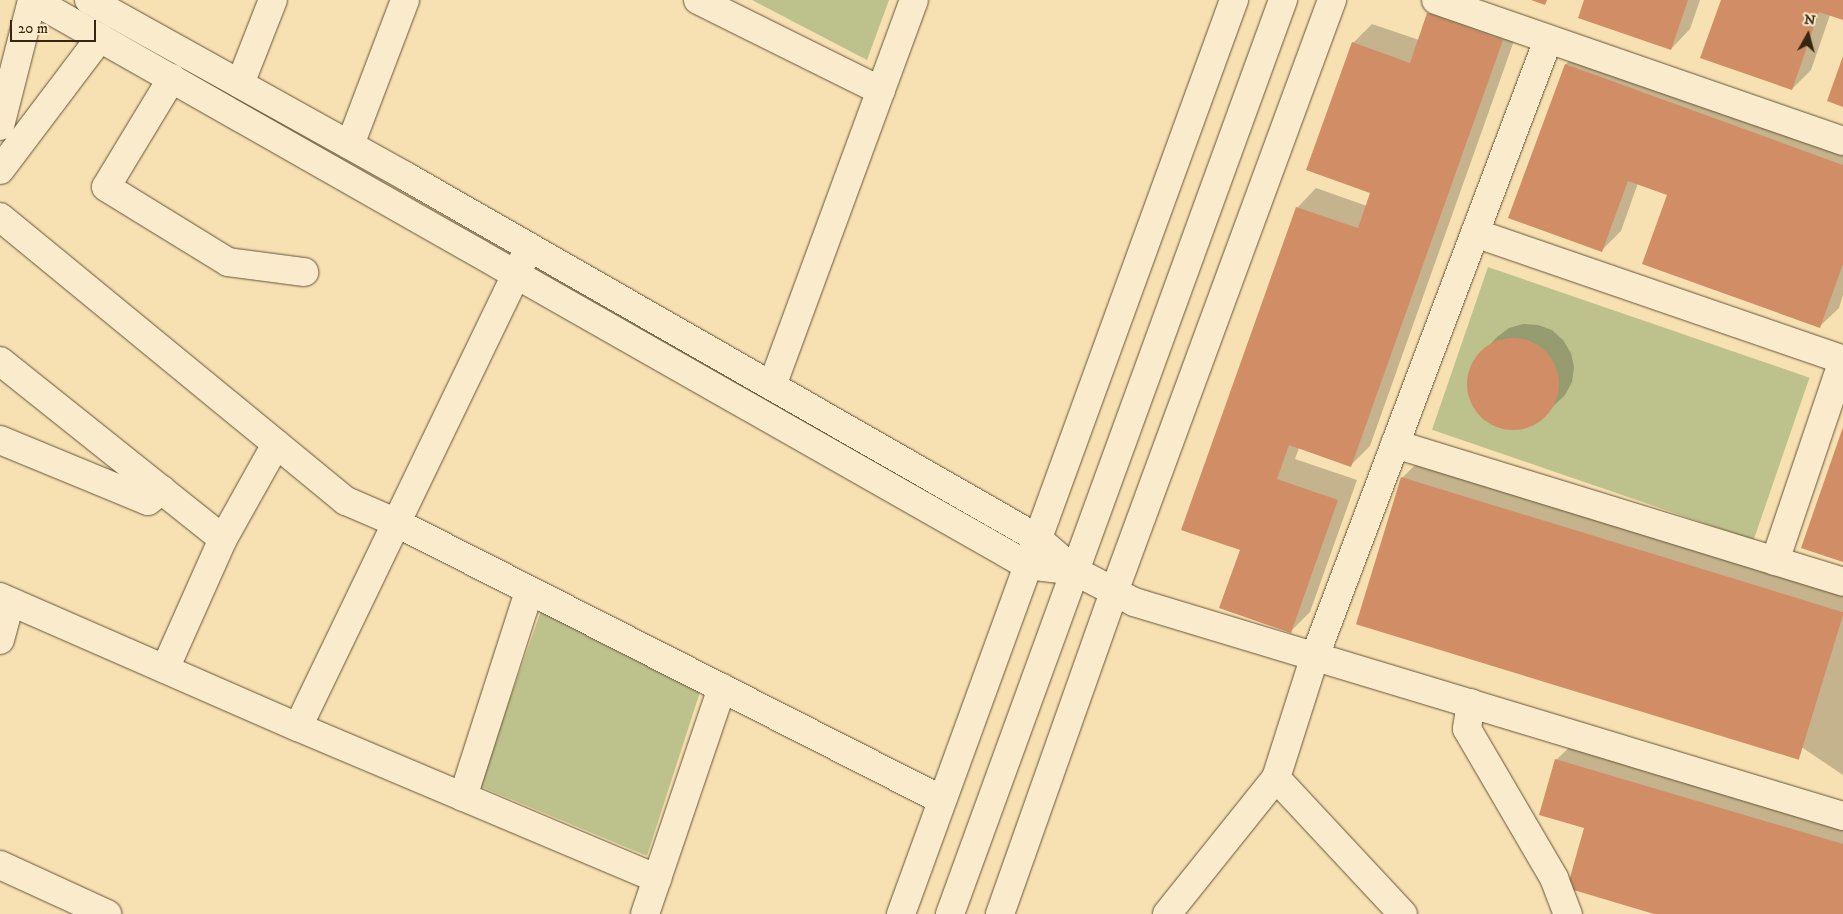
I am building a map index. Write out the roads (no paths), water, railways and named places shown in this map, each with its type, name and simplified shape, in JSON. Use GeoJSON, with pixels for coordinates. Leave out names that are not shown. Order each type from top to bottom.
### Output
{"type":"FeatureCollection","features":[{"type":"Feature","properties":{"kind":"street"},"geometry":{"type":"LineString","coordinates":[[0,126],[33,0],[1027,565],[1075,571]]}},
{"type":"Feature","properties":{"kind":"street"},"geometry":{"type":"LineString","coordinates":[[89,0],[530,247],[1037,538],[1075,571],[1134,602],[1843,816]]}},
{"type":"Feature","properties":{"kind":"street"},"geometry":{"type":"LineString","coordinates":[[240,84],[272,0]]}},
{"type":"Feature","properties":{"kind":"street"},"geometry":{"type":"LineString","coordinates":[[350,145],[405,0]]}},
{"type":"Feature","properties":{"kind":"street"},"geometry":{"type":"LineString","coordinates":[[698,0],[880,91]]}},
{"type":"Feature","properties":{"kind":"street"},"geometry":{"type":"LineString","coordinates":[[772,386],[914,0]]}},
{"type":"Feature","properties":{"kind":"street"},"geometry":{"type":"LineString","coordinates":[[901,914],[1234,0]]}},
{"type":"Feature","properties":{"kind":"street"},"geometry":{"type":"LineString","coordinates":[[950,914],[1283,0]]}},
{"type":"Feature","properties":{"kind":"street"},"geometry":{"type":"LineString","coordinates":[[1000,914],[1114,592],[1332,0]]}},
{"type":"Feature","properties":{"kind":"street"},"geometry":{"type":"LineString","coordinates":[[1436,0],[1843,141]]}},
{"type":"Feature","properties":{"kind":"street"},"geometry":{"type":"LineString","coordinates":[[3,158],[100,38]]}},
{"type":"Feature","properties":{"kind":"street"},"geometry":{"type":"LineString","coordinates":[[1167,914],[1276,778],[1315,656],[1548,40]]}},
{"type":"Feature","properties":{"kind":"street"},"geometry":{"type":"LineString","coordinates":[[172,78],[106,187],[228,262],[304,272]]}},
{"type":"Feature","properties":{"kind":"street"},"geometry":{"type":"LineString","coordinates":[[0,217],[346,501],[396,523],[942,800]]}},
{"type":"Feature","properties":{"kind":"street"},"geometry":{"type":"LineString","coordinates":[[1475,233],[1843,360],[1775,561]]}},
{"type":"Feature","properties":{"kind":"street"},"geometry":{"type":"LineString","coordinates":[[298,728],[530,247]]}},
{"type":"Feature","properties":{"kind":"street"},"geometry":{"type":"LineString","coordinates":[[0,361],[222,539]]}},
{"type":"Feature","properties":{"kind":"street"},"geometry":{"type":"LineString","coordinates":[[0,440],[148,501],[162,490]]}},
{"type":"Feature","properties":{"kind":"street"},"geometry":{"type":"LineString","coordinates":[[165,669],[222,539],[276,444]]}},
{"type":"Feature","properties":{"kind":"street"},"geometry":{"type":"LineString","coordinates":[[1395,444],[1843,582]]}},
{"type":"Feature","properties":{"kind":"street"},"geometry":{"type":"LineString","coordinates":[[463,797],[529,591]]}},
{"type":"Feature","properties":{"kind":"street"},"geometry":{"type":"LineString","coordinates":[[0,640],[5,599],[298,728],[657,878]]}},
{"type":"Feature","properties":{"kind":"street"},"geometry":{"type":"LineString","coordinates":[[645,914],[722,688]]}},
{"type":"Feature","properties":{"kind":"street"},"geometry":{"type":"LineString","coordinates":[[1471,703],[1467,729],[1554,878],[1568,914]]}},
{"type":"Feature","properties":{"kind":"street"},"geometry":{"type":"LineString","coordinates":[[1276,778],[1403,914]]}},
{"type":"Feature","properties":{"kind":"street"},"geometry":{"type":"LineString","coordinates":[[0,864],[108,914]]}}]}
